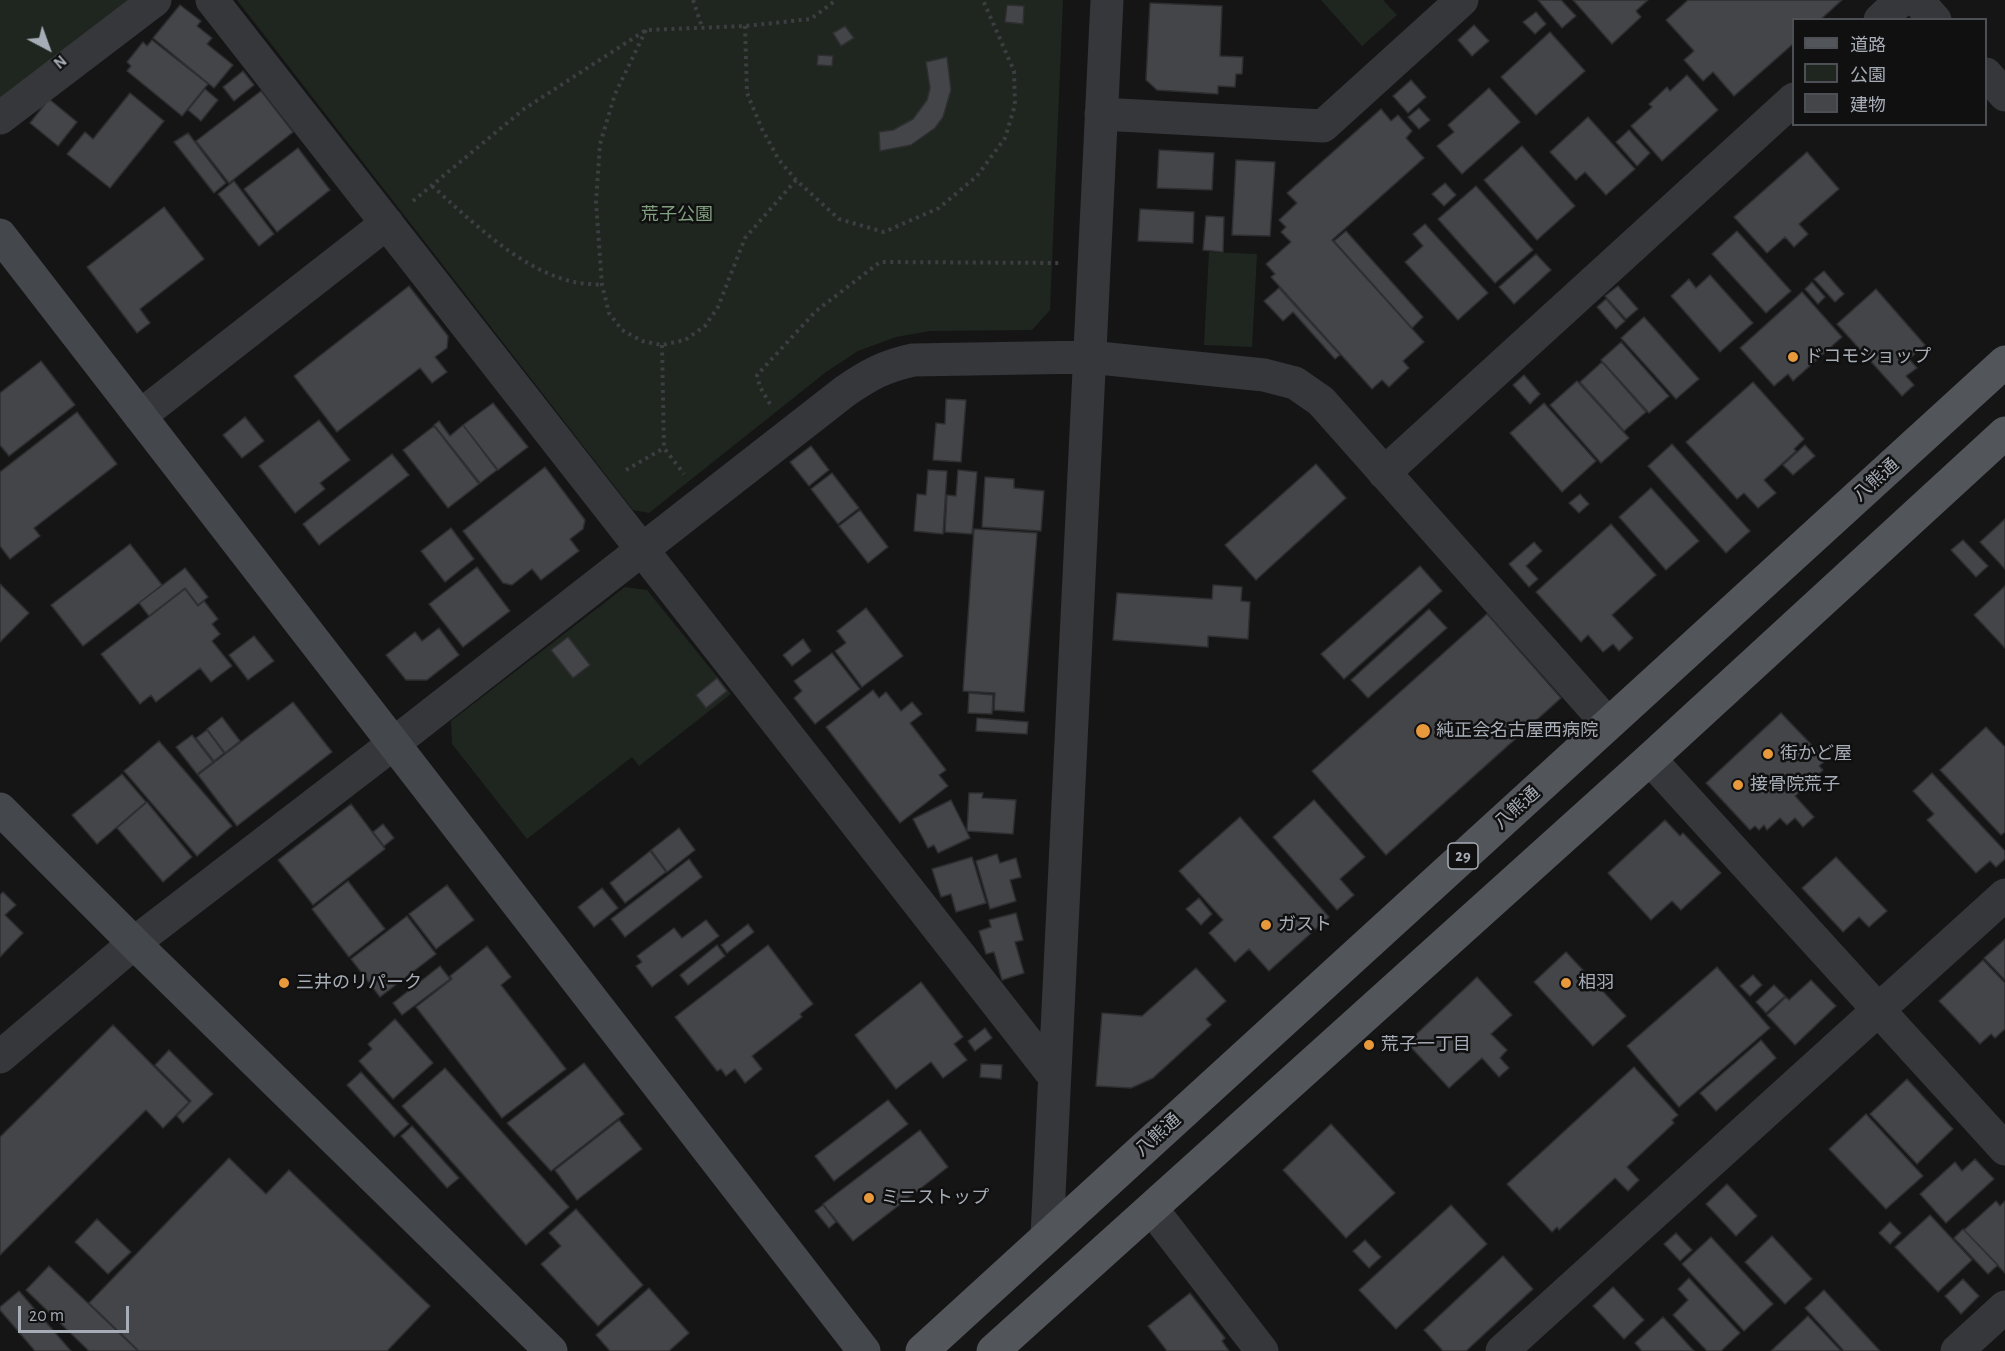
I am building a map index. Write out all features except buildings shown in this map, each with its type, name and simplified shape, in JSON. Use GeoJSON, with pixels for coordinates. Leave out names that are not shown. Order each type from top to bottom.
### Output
{"type":"FeatureCollection","features":[{"type":"Feature","properties":{"kind":"main road","name":"八熊通"},"geometry":{"type":"LineString","coordinates":[[922,1351],[2005,362]]}},
{"type":"Feature","properties":{"kind":"main road"},"geometry":{"type":"LineString","coordinates":[[993,1351],[1650,759],[2005,433]]}},
{"type":"Feature","properties":{"kind":"street"},"geometry":{"type":"LineString","coordinates":[[0,118],[155,0]]}},
{"type":"Feature","properties":{"kind":"street"},"geometry":{"type":"LineString","coordinates":[[212,0],[1054,1076]]}},
{"type":"Feature","properties":{"kind":"street"},"geometry":{"type":"LineString","coordinates":[[1047,1236],[1107,0]]}},
{"type":"Feature","properties":{"kind":"street"},"geometry":{"type":"LineString","coordinates":[[1101,114],[1323,126],[1462,0]]}},
{"type":"Feature","properties":{"kind":"street"},"geometry":{"type":"LineString","coordinates":[[1882,18],[1901,0]]}},
{"type":"Feature","properties":{"kind":"street"},"geometry":{"type":"LineString","coordinates":[[1917,0],[1933,18]]}},
{"type":"Feature","properties":{"kind":"street"},"geometry":{"type":"LineString","coordinates":[[1987,75],[2005,95]]}},
{"type":"Feature","properties":{"kind":"street"},"geometry":{"type":"LineString","coordinates":[[1384,474],[1792,101]]}},
{"type":"Feature","properties":{"kind":"street"},"geometry":{"type":"LineString","coordinates":[[140,416],[387,223]]}},
{"type":"Feature","properties":{"kind":"street"},"geometry":{"type":"LineString","coordinates":[[0,235],[864,1351]]}},
{"type":"Feature","properties":{"kind":"street"},"geometry":{"type":"LineString","coordinates":[[0,1058],[134,943],[852,386],[890,365],[913,360],[1089,357],[1264,375],[1294,383],[1320,401],[1608,724]]}},
{"type":"Feature","properties":{"kind":"street"},"geometry":{"type":"LineString","coordinates":[[1650,759],[2005,1149]]}},
{"type":"Feature","properties":{"kind":"street"},"geometry":{"type":"LineString","coordinates":[[0,809],[551,1351]]}},
{"type":"Feature","properties":{"kind":"street"},"geometry":{"type":"LineString","coordinates":[[1502,1351],[2005,895]]}},
{"type":"Feature","properties":{"kind":"street"},"geometry":{"type":"LineString","coordinates":[[1152,1209],[1262,1351]]}},
{"type":"Feature","properties":{"kind":"street"},"geometry":{"type":"LineString","coordinates":[[1957,1351],[2005,1307]]}},
{"type":"Feature","properties":{"kind":"path"},"geometry":{"type":"LineString","coordinates":[[693,0],[702,27]]}},
{"type":"Feature","properties":{"kind":"path"},"geometry":{"type":"LineString","coordinates":[[387,223],[524,109],[646,30],[745,26],[811,19],[836,0]]}},
{"type":"Feature","properties":{"kind":"path"},"geometry":{"type":"LineString","coordinates":[[745,26],[747,93],[762,129],[779,160],[796,180],[839,219],[884,232],[939,208],[977,176],[1005,138],[1015,105],[1014,71],[983,0]]}},
{"type":"Feature","properties":{"kind":"path"},"geometry":{"type":"LineString","coordinates":[[646,30],[615,94],[600,144],[596,202],[602,285],[609,313],[622,330],[642,341],[662,345],[685,340],[705,326],[718,307],[745,238],[796,180]]}},
{"type":"Feature","properties":{"kind":"path"},"geometry":{"type":"LineString","coordinates":[[432,186],[489,236],[535,267],[573,282],[602,285]]}},
{"type":"Feature","properties":{"kind":"path"},"geometry":{"type":"LineString","coordinates":[[789,435],[760,387],[757,375],[816,311],[880,262],[1094,263]]}},
{"type":"Feature","properties":{"kind":"path"},"geometry":{"type":"LineString","coordinates":[[662,345],[664,448],[705,500]]}},
{"type":"Feature","properties":{"kind":"path"},"geometry":{"type":"LineString","coordinates":[[597,491],[664,448]]}},
{"type":"Feature","properties":{"kind":"green space"},"geometry":{"type":"Polygon","coordinates":[[[0,0],[134,0],[0,103],[0,0]]]}},
{"type":"Feature","properties":{"kind":"green space","name":"荒子公園"},"geometry":{"type":"Polygon","coordinates":[[[237,0],[1063,0],[1050,310],[1032,330],[930,331],[896,337],[858,351],[826,372],[649,513],[633,510],[237,0]]]}},
{"type":"Feature","properties":{"kind":"green space"},"geometry":{"type":"Polygon","coordinates":[[[1321,0],[1383,0],[1397,15],[1362,46],[1321,0]]]}},
{"type":"Feature","properties":{"kind":"green space"},"geometry":{"type":"Polygon","coordinates":[[[1209,252],[1257,254],[1252,347],[1204,345],[1209,252]]]}},
{"type":"Feature","properties":{"kind":"green space"},"geometry":{"type":"Polygon","coordinates":[[[625,587],[647,590],[731,694],[639,766],[632,757],[527,839],[452,744],[451,721],[625,587]]]}},
{"type":"Feature","properties":{"kind":"place","name":"ドコモショップ"},"geometry":{"type":"Point","coordinates":[1793,357]}},
{"type":"Feature","properties":{"kind":"place","name":"純正会名古屋西病院"},"geometry":{"type":"Point","coordinates":[1423,731]}},
{"type":"Feature","properties":{"kind":"place","name":"街かど屋"},"geometry":{"type":"Point","coordinates":[1768,754]}},
{"type":"Feature","properties":{"kind":"place","name":"接骨院荒子"},"geometry":{"type":"Point","coordinates":[1738,785]}},
{"type":"Feature","properties":{"kind":"place","name":"ガスト"},"geometry":{"type":"Point","coordinates":[1266,925]}},
{"type":"Feature","properties":{"kind":"place","name":"三井のリパーク"},"geometry":{"type":"Point","coordinates":[284,983]}},
{"type":"Feature","properties":{"kind":"place","name":"相羽"},"geometry":{"type":"Point","coordinates":[1566,983]}},
{"type":"Feature","properties":{"kind":"place","name":"荒子一丁目"},"geometry":{"type":"Point","coordinates":[1369,1045]}},
{"type":"Feature","properties":{"kind":"place","name":"ミニストップ"},"geometry":{"type":"Point","coordinates":[869,1198]}}]}
